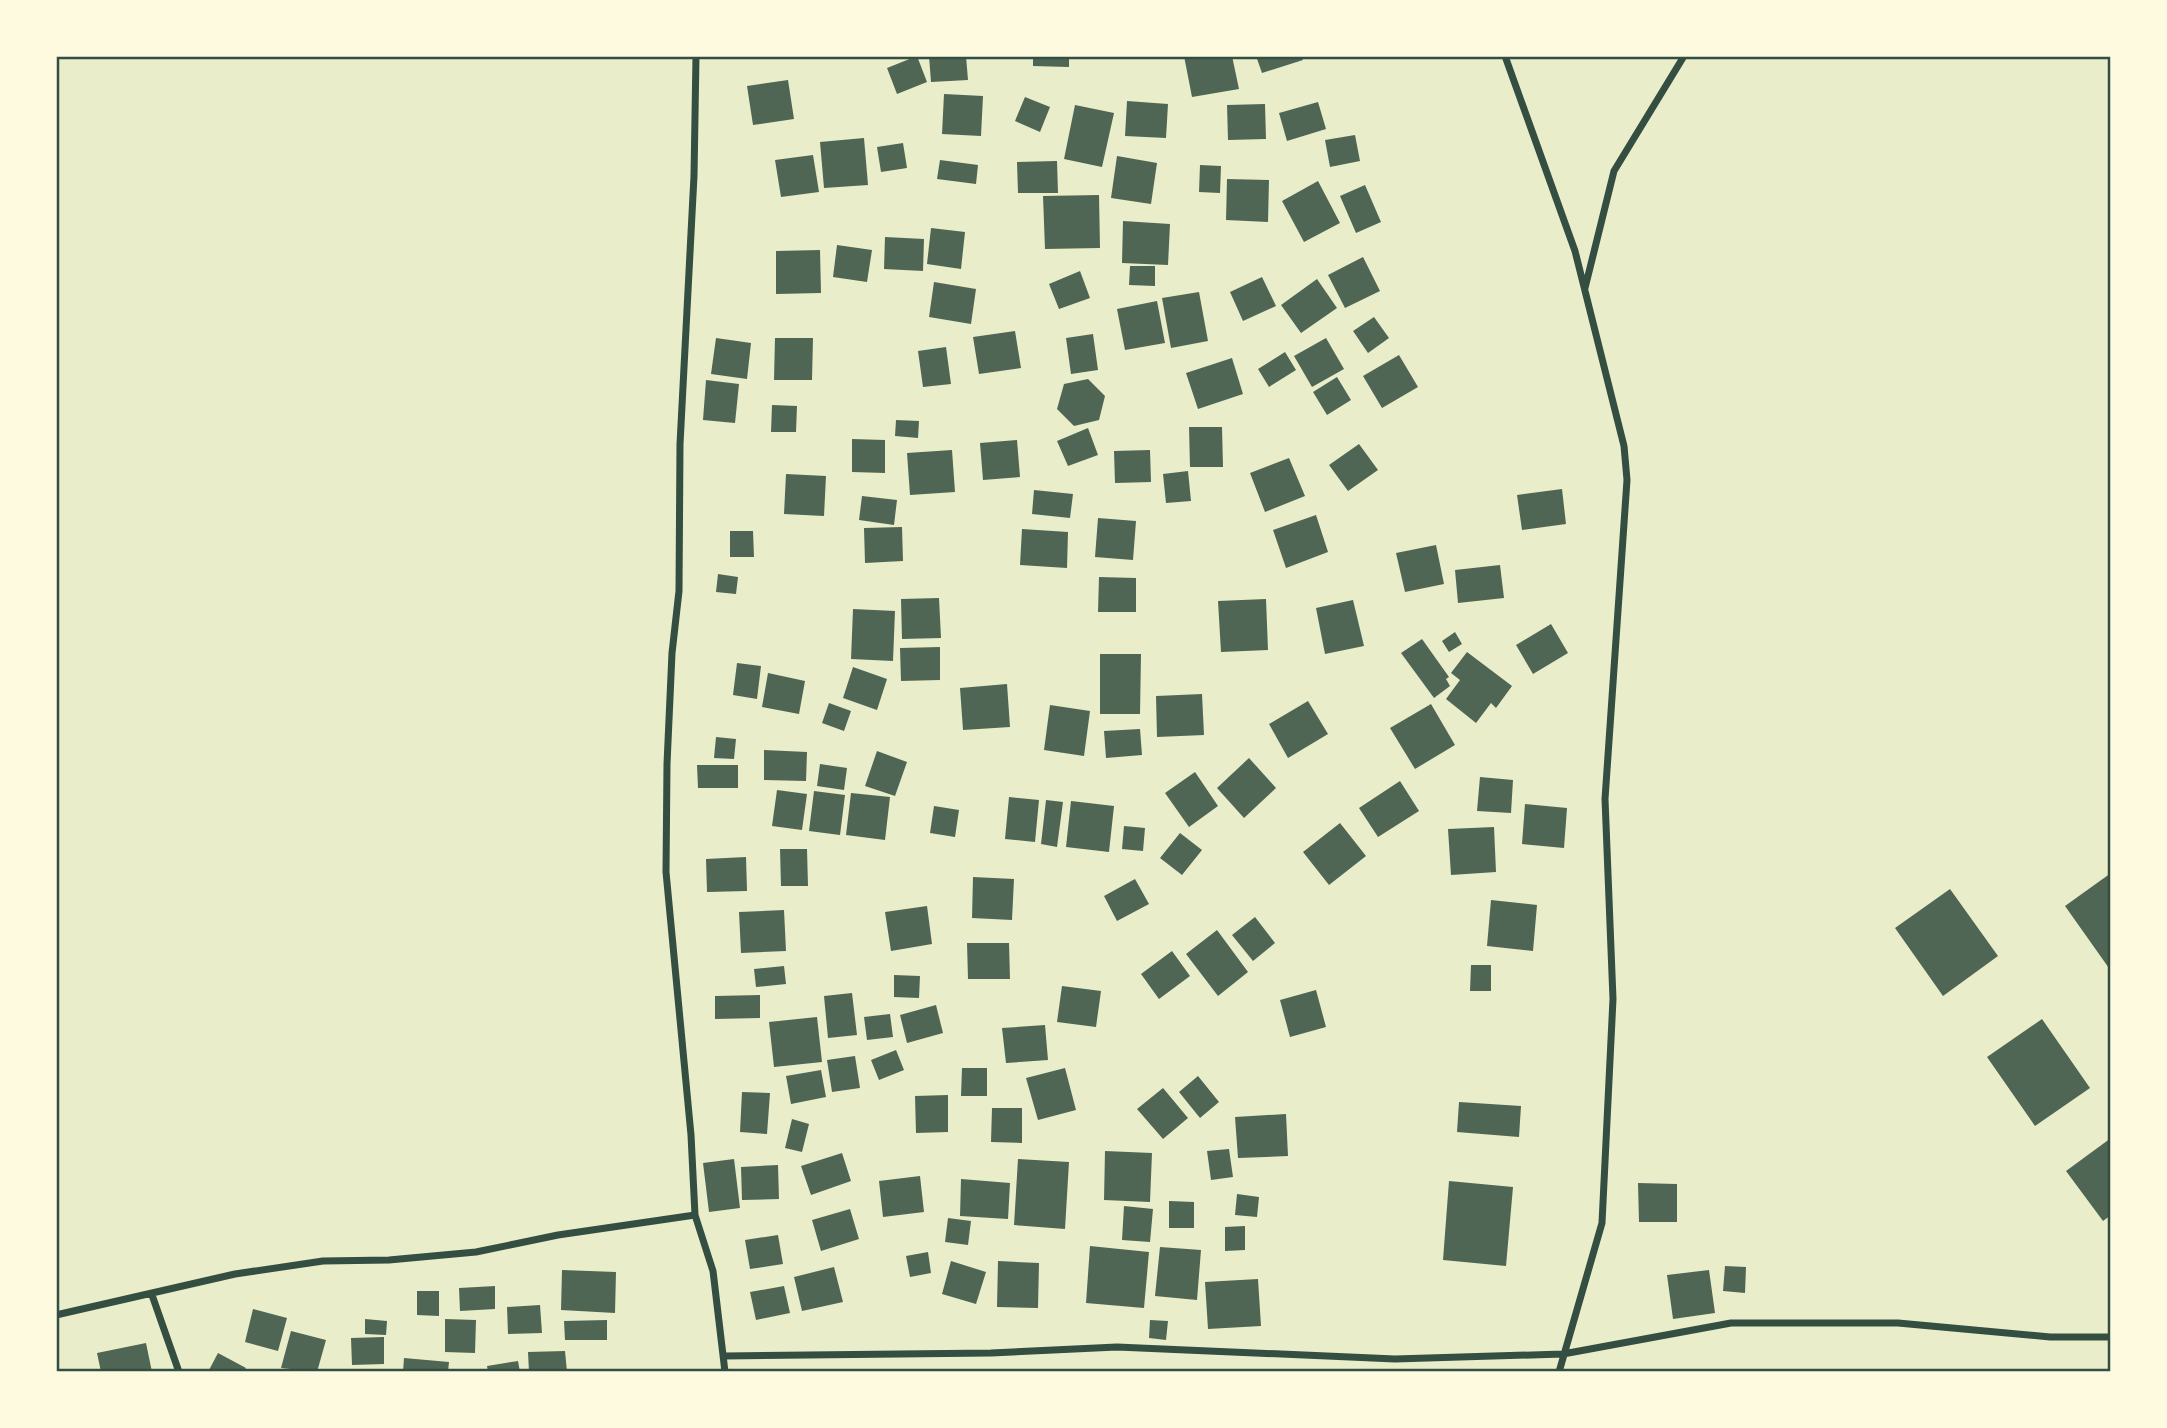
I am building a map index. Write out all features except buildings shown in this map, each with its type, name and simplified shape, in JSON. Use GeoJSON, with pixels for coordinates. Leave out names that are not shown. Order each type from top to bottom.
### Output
{"type":"FeatureCollection","features":[{"type":"Feature","properties":{"kind":"street"},"geometry":{"type":"LineString","coordinates":[[696,56],[694,176],[680,444],[679,591],[672,653],[667,764],[666,872],[691,1135],[695,1215],[713,1271],[725,1356],[724,1372]]}},
{"type":"Feature","properties":{"kind":"street"},"geometry":{"type":"LineString","coordinates":[[1505,56],[1575,251],[1624,446],[1627,480],[1605,799],[1613,999],[1602,1223],[1559,1372]]}},
{"type":"Feature","properties":{"kind":"street"},"geometry":{"type":"LineString","coordinates":[[1585,288],[1614,171],[1684,56]]}},
{"type":"Feature","properties":{"kind":"street"},"geometry":{"type":"LineString","coordinates":[[56,1315],[235,1274],[323,1261],[388,1260],[476,1252],[558,1235],[695,1215]]}},
{"type":"Feature","properties":{"kind":"street"},"geometry":{"type":"LineString","coordinates":[[152,1294],[179,1372]]}},
{"type":"Feature","properties":{"kind":"street"},"geometry":{"type":"LineString","coordinates":[[725,1356],[991,1353],[1117,1347],[1395,1359],[1563,1354],[1731,1324],[1898,1323],[2050,1337],[2111,1337]]}}]}
